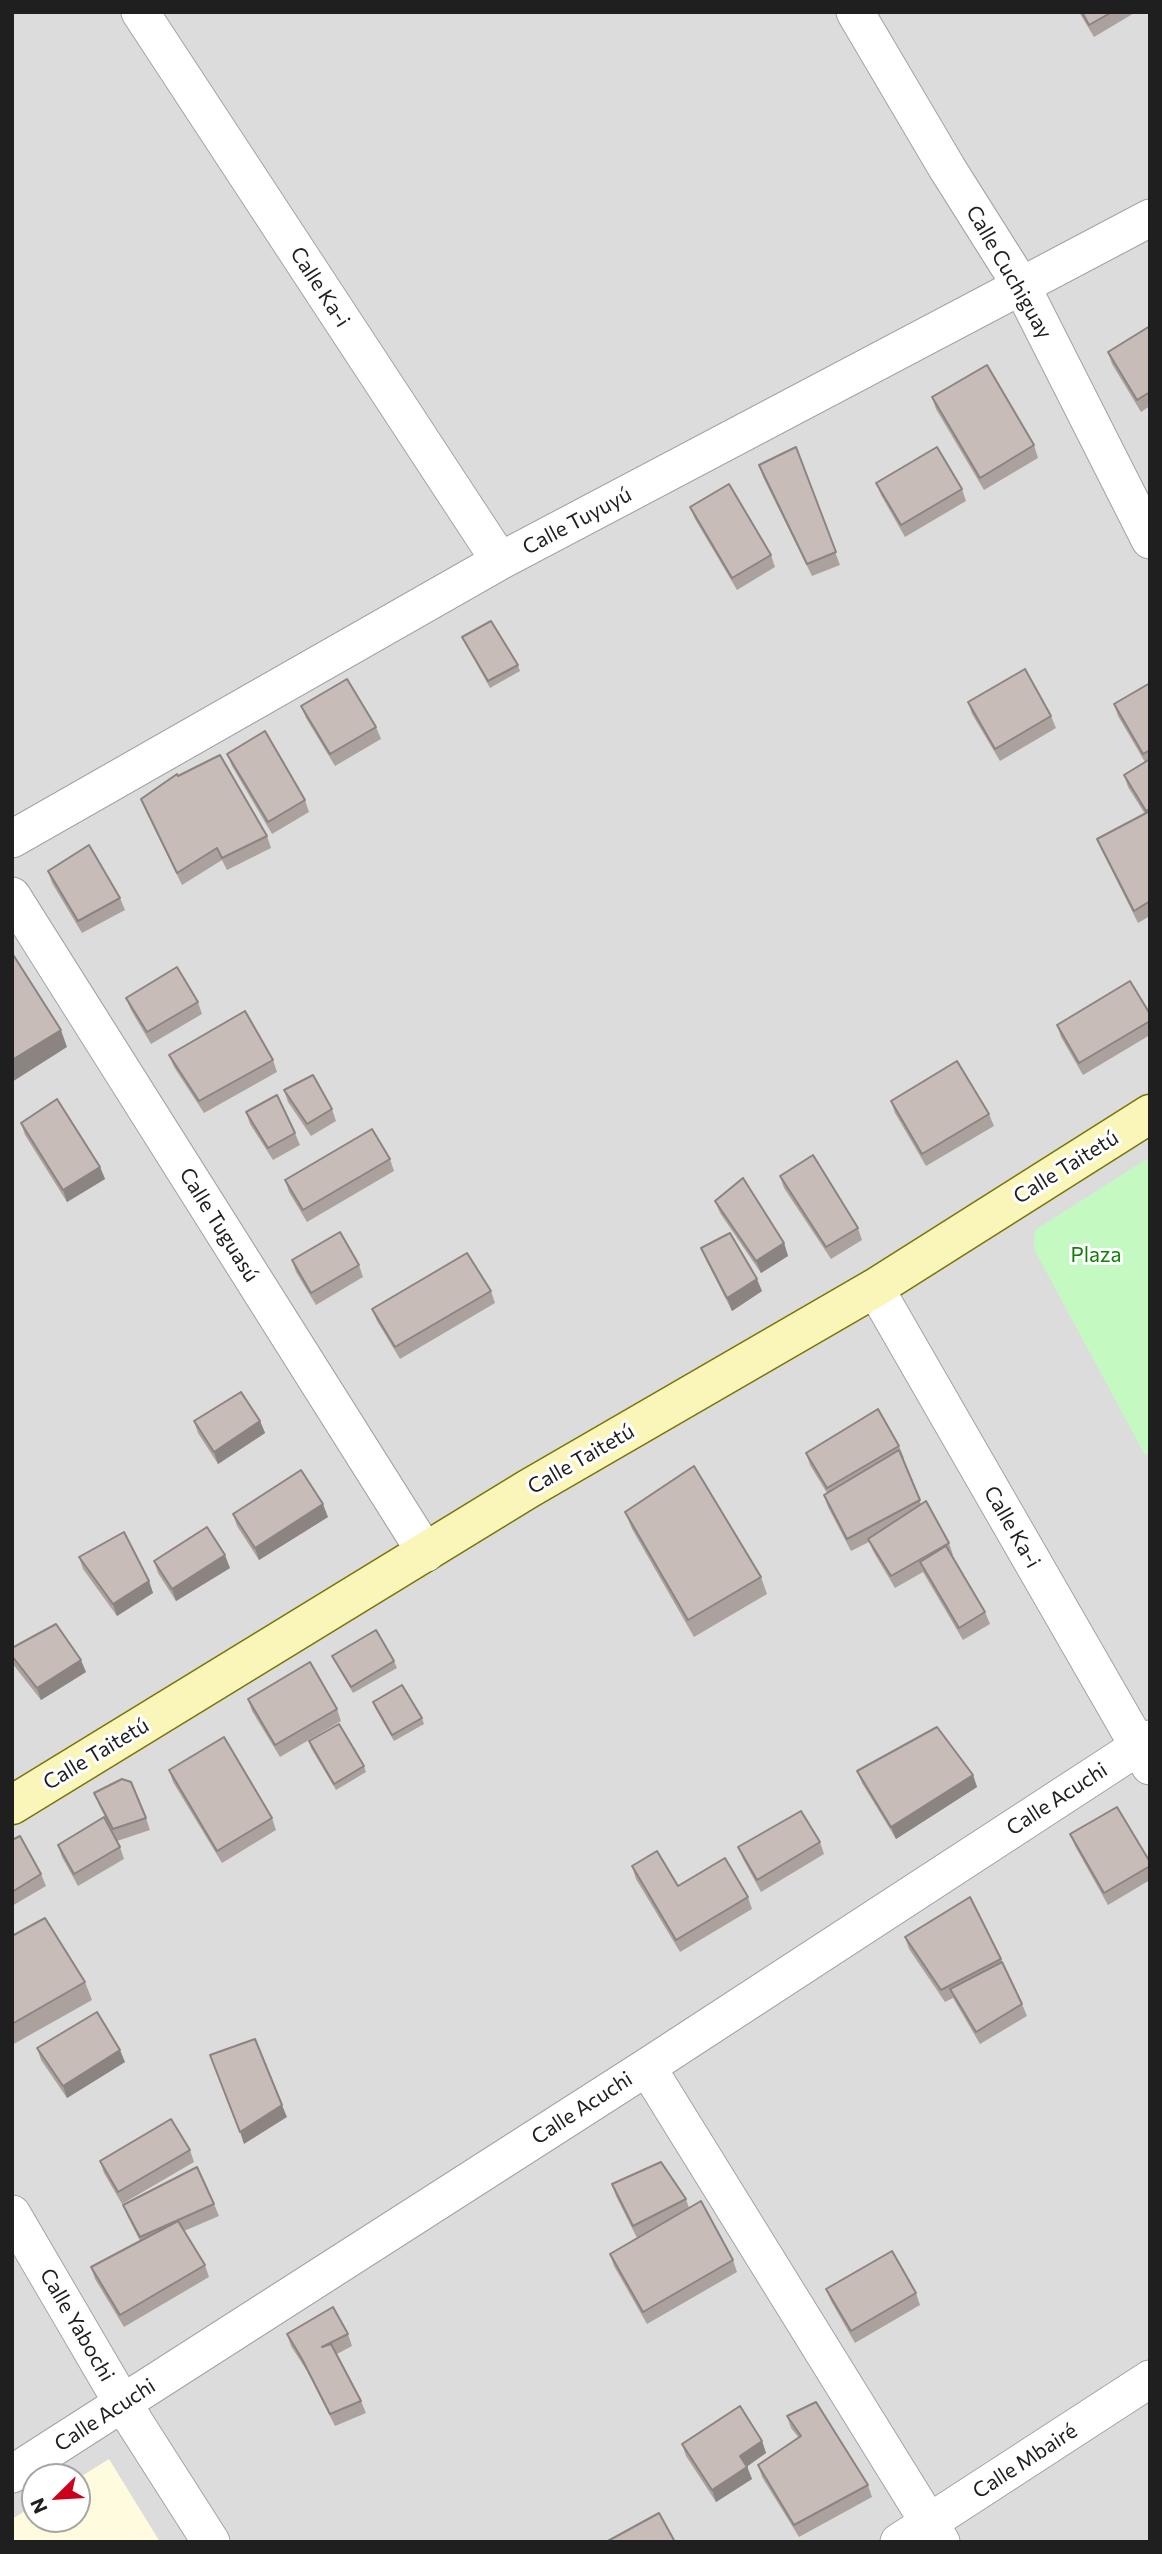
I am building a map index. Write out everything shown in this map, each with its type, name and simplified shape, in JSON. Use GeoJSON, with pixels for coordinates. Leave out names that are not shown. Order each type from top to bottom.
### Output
{"type":"FeatureCollection","features":[{"type":"Feature","properties":{"kind":"street","name":"Calle Ka-i"},"geometry":{"type":"LineString","coordinates":[[140,12],[500,561]]}},
{"type":"Feature","properties":{"kind":"street","name":"Calle Cuchiguay"},"geometry":{"type":"LineString","coordinates":[[855,12],[947,168],[1022,287],[1150,540]]}},
{"type":"Feature","properties":{"kind":"street","name":"Calle Tuyuyú"},"geometry":{"type":"LineString","coordinates":[[12,839],[500,561],[1150,218]]}},
{"type":"Feature","properties":{"kind":"street","name":"Calle Tuguasú"},"geometry":{"type":"LineString","coordinates":[[12,897],[426,1553]]}},
{"type":"Feature","properties":{"kind":"street","name":"Calle Taitetú"},"geometry":{"type":"LineString","coordinates":[[12,1805],[528,1489],[875,1288],[1150,1114]]}},
{"type":"Feature","properties":{"kind":"street","name":"Calle Ka-i"},"geometry":{"type":"LineString","coordinates":[[875,1288],[1146,1751]]}},
{"type":"Feature","properties":{"kind":"street","name":"Calle Acuchi"},"geometry":{"type":"LineString","coordinates":[[12,2474],[1146,1751]]}},
{"type":"Feature","properties":{"kind":"street"},"geometry":{"type":"LineString","coordinates":[[647,2067],[935,2532]]}},
{"type":"Feature","properties":{"kind":"street","name":"Calle Yabochi"},"geometry":{"type":"LineString","coordinates":[[12,2214],[123,2404],[211,2542]]}},
{"type":"Feature","properties":{"kind":"street","name":"Calle Mbairé"},"geometry":{"type":"LineString","coordinates":[[899,2542],[935,2532],[1150,2379]]}},
{"type":"Feature","properties":{"kind":"shaded area"},"geometry":{"type":"Polygon","coordinates":[[[12,12],[1150,12],[1150,2542],[12,2542],[12,12]]]}},
{"type":"Feature","properties":{"kind":"shaded area"},"geometry":{"type":"Polygon","coordinates":[[[109,2459],[160,2542],[12,2542],[12,2519],[21,2514],[21,2533],[91,2533],[91,2470],[109,2459]]]}},
{"type":"Feature","properties":{"kind":"green space","name":"Plaza"},"geometry":{"type":"Polygon","coordinates":[[[1150,1157],[1150,1452],[1145,1455],[1034,1249],[1035,1230],[1150,1157]]]}},
{"type":"Feature","properties":{"kind":"building"},"geometry":{"type":"Polygon","coordinates":[[[1082,12],[1112,12],[1089,25],[1082,12]]]}},
{"type":"Feature","properties":{"kind":"building"},"geometry":{"type":"Polygon","coordinates":[[[1150,326],[1150,392],[1137,400],[1108,352],[1150,326]]]}},
{"type":"Feature","properties":{"kind":"building"},"geometry":{"type":"Polygon","coordinates":[[[987,365],[1034,445],[980,478],[932,397],[987,365]]]}},
{"type":"Feature","properties":{"kind":"building"},"geometry":{"type":"Polygon","coordinates":[[[796,447],[836,552],[807,564],[759,465],[796,447]]]}},
{"type":"Feature","properties":{"kind":"building"},"geometry":{"type":"Polygon","coordinates":[[[937,447],[962,489],[901,525],[876,483],[937,447]]]}},
{"type":"Feature","properties":{"kind":"building"},"geometry":{"type":"Polygon","coordinates":[[[729,484],[771,555],[732,578],[690,507],[729,484]]]}},
{"type":"Feature","properties":{"kind":"building"},"geometry":{"type":"Polygon","coordinates":[[[491,621],[518,665],[488,681],[462,637],[491,621]]]}},
{"type":"Feature","properties":{"kind":"building"},"geometry":{"type":"Polygon","coordinates":[[[1025,669],[1051,716],[995,749],[968,702],[1025,669]]]}},
{"type":"Feature","properties":{"kind":"building"},"geometry":{"type":"Polygon","coordinates":[[[347,679],[376,727],[330,754],[301,706],[347,679]]]}},
{"type":"Feature","properties":{"kind":"building"},"geometry":{"type":"Polygon","coordinates":[[[1150,683],[1150,750],[1143,754],[1114,704],[1150,683]]]}},
{"type":"Feature","properties":{"kind":"building"},"geometry":{"type":"Polygon","coordinates":[[[265,731],[305,800],[268,822],[227,754],[265,731]]]}},
{"type":"Feature","properties":{"kind":"building"},"geometry":{"type":"Polygon","coordinates":[[[220,755],[267,836],[222,858],[217,848],[177,873],[141,799],[177,774],[178,776],[220,755]]]}},
{"type":"Feature","properties":{"kind":"building"},"geometry":{"type":"Polygon","coordinates":[[[1150,759],[1150,809],[1146,811],[1124,775],[1150,759]]]}},
{"type":"Feature","properties":{"kind":"building"},"geometry":{"type":"Polygon","coordinates":[[[1150,811],[1150,901],[1134,911],[1097,839],[1150,811]]]}},
{"type":"Feature","properties":{"kind":"building"},"geometry":{"type":"Polygon","coordinates":[[[89,845],[120,898],[78,921],[48,871],[89,845]]]}},
{"type":"Feature","properties":{"kind":"building"},"geometry":{"type":"Polygon","coordinates":[[[12,953],[61,1030],[12,1060],[12,953]]]}},
{"type":"Feature","properties":{"kind":"building"},"geometry":{"type":"Polygon","coordinates":[[[177,967],[198,1002],[147,1032],[126,998],[177,967]]]}},
{"type":"Feature","properties":{"kind":"building"},"geometry":{"type":"Polygon","coordinates":[[[1130,981],[1150,1014],[1150,1021],[1079,1063],[1057,1025],[1130,981]]]}},
{"type":"Feature","properties":{"kind":"building"},"geometry":{"type":"Polygon","coordinates":[[[245,1011],[273,1060],[199,1101],[169,1055],[245,1011]]]}},
{"type":"Feature","properties":{"kind":"building"},"geometry":{"type":"Polygon","coordinates":[[[957,1061],[989,1114],[922,1154],[891,1101],[957,1061]]]}},
{"type":"Feature","properties":{"kind":"building"},"geometry":{"type":"Polygon","coordinates":[[[313,1075],[332,1109],[307,1124],[284,1090],[313,1075]]]}},
{"type":"Feature","properties":{"kind":"building"},"geometry":{"type":"Polygon","coordinates":[[[277,1095],[295,1133],[268,1148],[246,1112],[277,1095]]]}},
{"type":"Feature","properties":{"kind":"building"},"geometry":{"type":"Polygon","coordinates":[[[57,1099],[100,1167],[63,1190],[21,1123],[57,1099]]]}},
{"type":"Feature","properties":{"kind":"building"},"geometry":{"type":"Polygon","coordinates":[[[372,1129],[390,1159],[303,1210],[285,1180],[372,1129]]]}},
{"type":"Feature","properties":{"kind":"building"},"geometry":{"type":"Polygon","coordinates":[[[813,1155],[858,1228],[826,1247],[780,1176],[813,1155]]]}},
{"type":"Feature","properties":{"kind":"building"},"geometry":{"type":"Polygon","coordinates":[[[743,1178],[784,1243],[756,1261],[715,1201],[743,1178]]]}},
{"type":"Feature","properties":{"kind":"building"},"geometry":{"type":"Polygon","coordinates":[[[340,1232],[359,1265],[311,1293],[292,1260],[340,1232]]]}},
{"type":"Feature","properties":{"kind":"building"},"geometry":{"type":"Polygon","coordinates":[[[730,1233],[757,1279],[727,1298],[701,1248],[730,1233]]]}},
{"type":"Feature","properties":{"kind":"building"},"geometry":{"type":"Polygon","coordinates":[[[467,1253],[491,1291],[395,1347],[372,1309],[467,1253]]]}},
{"type":"Feature","properties":{"kind":"building"},"geometry":{"type":"Polygon","coordinates":[[[241,1392],[260,1421],[214,1452],[194,1421],[241,1392]]]}},
{"type":"Feature","properties":{"kind":"building"},"geometry":{"type":"Polygon","coordinates":[[[878,1409],[899,1446],[827,1488],[806,1453],[878,1409]]]}},
{"type":"Feature","properties":{"kind":"building"},"geometry":{"type":"Polygon","coordinates":[[[899,1450],[920,1500],[847,1539],[824,1495],[899,1450]]]}},
{"type":"Feature","properties":{"kind":"building"},"geometry":{"type":"Polygon","coordinates":[[[694,1466],[761,1577],[688,1620],[625,1512],[694,1466]]]}},
{"type":"Feature","properties":{"kind":"building"},"geometry":{"type":"Polygon","coordinates":[[[301,1470],[323,1504],[255,1548],[233,1514],[301,1470]]]}},
{"type":"Feature","properties":{"kind":"building"},"geometry":{"type":"Polygon","coordinates":[[[926,1501],[949,1543],[891,1576],[868,1539],[926,1501]]]}},
{"type":"Feature","properties":{"kind":"building"},"geometry":{"type":"Polygon","coordinates":[[[207,1527],[225,1555],[172,1589],[154,1561],[207,1527]]]}},
{"type":"Feature","properties":{"kind":"building"},"geometry":{"type":"Polygon","coordinates":[[[124,1532],[149,1581],[113,1604],[79,1557],[124,1532]]]}},
{"type":"Feature","properties":{"kind":"building"},"geometry":{"type":"Polygon","coordinates":[[[946,1546],[985,1612],[959,1628],[920,1562],[946,1546]]]}},
{"type":"Feature","properties":{"kind":"building"},"geometry":{"type":"Polygon","coordinates":[[[56,1624],[81,1660],[37,1688],[12,1656],[12,1648],[56,1624]]]}},
{"type":"Feature","properties":{"kind":"building"},"geometry":{"type":"Polygon","coordinates":[[[376,1630],[394,1661],[351,1687],[332,1656],[376,1630]]]}},
{"type":"Feature","properties":{"kind":"building"},"geometry":{"type":"Polygon","coordinates":[[[310,1662],[337,1709],[275,1745],[248,1699],[310,1662]]]}},
{"type":"Feature","properties":{"kind":"building"},"geometry":{"type":"Polygon","coordinates":[[[402,1685],[422,1718],[392,1735],[373,1702],[402,1685]]]}},
{"type":"Feature","properties":{"kind":"building"},"geometry":{"type":"Polygon","coordinates":[[[339,1724],[364,1766],[334,1784],[309,1741],[339,1724]]]}},
{"type":"Feature","properties":{"kind":"building"},"geometry":{"type":"Polygon","coordinates":[[[937,1727],[973,1775],[891,1827],[857,1771],[937,1727]]]}},
{"type":"Feature","properties":{"kind":"building"},"geometry":{"type":"Polygon","coordinates":[[[224,1737],[272,1818],[217,1851],[169,1770],[224,1737]]]}},
{"type":"Feature","properties":{"kind":"building"},"geometry":{"type":"Polygon","coordinates":[[[122,1779],[131,1782],[146,1818],[113,1829],[94,1793],[122,1779]]]}},
{"type":"Feature","properties":{"kind":"building"},"geometry":{"type":"Polygon","coordinates":[[[1117,1807],[1150,1866],[1104,1893],[1070,1834],[1117,1807]]]}},
{"type":"Feature","properties":{"kind":"building"},"geometry":{"type":"Polygon","coordinates":[[[801,1811],[820,1842],[757,1880],[738,1847],[801,1811]]]}},
{"type":"Feature","properties":{"kind":"building"},"geometry":{"type":"Polygon","coordinates":[[[104,1817],[120,1847],[74,1874],[58,1845],[104,1817]]]}},
{"type":"Feature","properties":{"kind":"building"},"geometry":{"type":"Polygon","coordinates":[[[20,1836],[41,1874],[12,1892],[12,1840],[20,1836]]]}},
{"type":"Feature","properties":{"kind":"building"},"geometry":{"type":"Polygon","coordinates":[[[657,1851],[678,1886],[725,1858],[748,1897],[676,1940],[632,1866],[657,1851]]]}},
{"type":"Feature","properties":{"kind":"building"},"geometry":{"type":"Polygon","coordinates":[[[970,1897],[1001,1959],[941,1990],[905,1937],[970,1897]]]}},
{"type":"Feature","properties":{"kind":"building"},"geometry":{"type":"Polygon","coordinates":[[[45,1918],[85,1982],[12,2024],[12,1936],[45,1918]]]}},
{"type":"Feature","properties":{"kind":"building"},"geometry":{"type":"Polygon","coordinates":[[[1002,1962],[1022,2004],[976,2032],[950,1989],[1002,1962]]]}},
{"type":"Feature","properties":{"kind":"building"},"geometry":{"type":"Polygon","coordinates":[[[97,2012],[120,2050],[63,2086],[37,2048],[97,2012]]]}},
{"type":"Feature","properties":{"kind":"building"},"geometry":{"type":"Polygon","coordinates":[[[255,2039],[282,2105],[240,2132],[210,2055],[255,2039]]]}},
{"type":"Feature","properties":{"kind":"building"},"geometry":{"type":"Polygon","coordinates":[[[171,2119],[190,2150],[118,2192],[100,2161],[171,2119]]]}},
{"type":"Feature","properties":{"kind":"building"},"geometry":{"type":"Polygon","coordinates":[[[661,2162],[686,2199],[633,2226],[612,2184],[661,2162]]]}},
{"type":"Feature","properties":{"kind":"building"},"geometry":{"type":"Polygon","coordinates":[[[197,2167],[214,2204],[140,2237],[123,2205],[197,2167]]]}},
{"type":"Feature","properties":{"kind":"building"},"geometry":{"type":"Polygon","coordinates":[[[701,2201],[733,2260],[643,2312],[610,2254],[701,2201]]]}},
{"type":"Feature","properties":{"kind":"building"},"geometry":{"type":"Polygon","coordinates":[[[178,2221],[205,2265],[120,2315],[91,2267],[178,2221]]]}},
{"type":"Feature","properties":{"kind":"building"},"geometry":{"type":"Polygon","coordinates":[[[892,2251],[916,2293],[851,2331],[826,2289],[892,2251]]]}},
{"type":"Feature","properties":{"kind":"building"},"geometry":{"type":"Polygon","coordinates":[[[333,2307],[348,2334],[322,2347],[331,2344],[361,2401],[330,2414],[287,2334],[333,2307]]]}},
{"type":"Feature","properties":{"kind":"building"},"geometry":{"type":"Polygon","coordinates":[[[816,2402],[868,2485],[794,2525],[758,2465],[801,2436],[787,2416],[816,2402]]]}},
{"type":"Feature","properties":{"kind":"building"},"geometry":{"type":"Polygon","coordinates":[[[740,2406],[762,2441],[740,2456],[747,2467],[712,2490],[682,2444],[740,2406]]]}},
{"type":"Feature","properties":{"kind":"building"},"geometry":{"type":"Polygon","coordinates":[[[659,2513],[675,2542],[606,2542],[659,2513]]]}}]}
